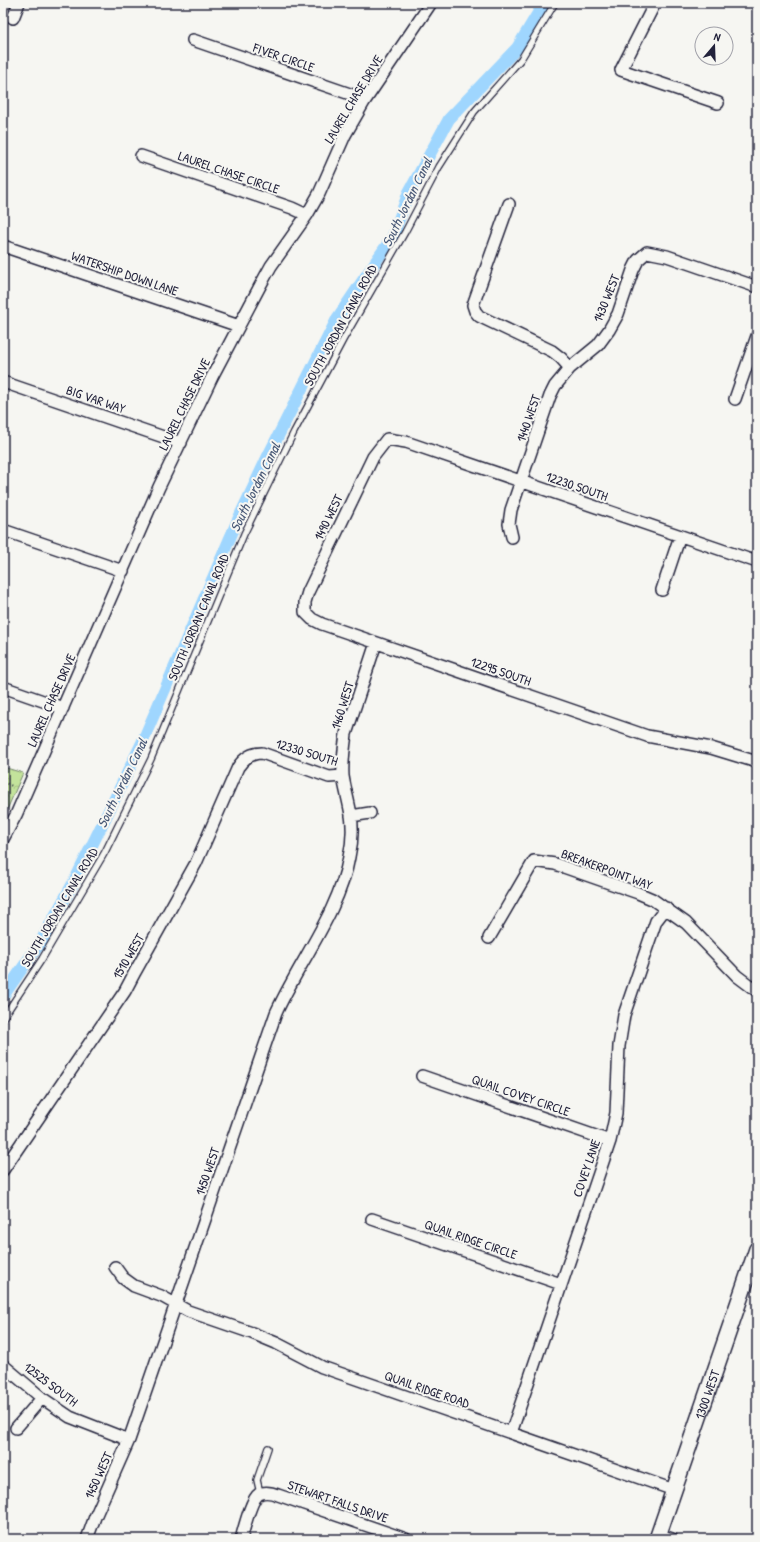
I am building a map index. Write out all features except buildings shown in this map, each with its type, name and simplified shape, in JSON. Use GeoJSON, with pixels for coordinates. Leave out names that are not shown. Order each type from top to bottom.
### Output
{"type":"FeatureCollection","features":[{"type":"Feature","properties":{"kind":"street"},"geometry":{"type":"LineString","coordinates":[[13,18],[19,3]]}},
{"type":"Feature","properties":{"kind":"street","name":"LAUREL CHASE DRIVE"},"geometry":{"type":"LineString","coordinates":[[3,839],[16,815],[159,488],[239,326],[272,266],[306,215],[323,184],[345,135],[364,102],[431,3]]}},
{"type":"Feature","properties":{"kind":"street"},"geometry":{"type":"LineString","coordinates":[[656,3],[621,70],[718,103]]}},
{"type":"Feature","properties":{"kind":"street","name":"FIVER CIRCLE"},"geometry":{"type":"LineString","coordinates":[[193,40],[350,94],[364,102]]}},
{"type":"Feature","properties":{"kind":"street","name":"LAUREL CHASE CIRCLE"},"geometry":{"type":"LineString","coordinates":[[141,156],[292,208],[306,215]]}},
{"type":"Feature","properties":{"kind":"street"},"geometry":{"type":"LineString","coordinates":[[509,204],[473,305],[475,311],[479,316],[552,351],[570,368]]}},
{"type":"Feature","properties":{"kind":"street","name":"WATERSHIP DOWN LANE"},"geometry":{"type":"LineString","coordinates":[[3,246],[239,326]]}},
{"type":"Feature","properties":{"kind":"street","name":"1430 WEST"},"geometry":{"type":"LineString","coordinates":[[570,368],[598,345],[609,330],[618,314],[633,270],[638,260],[647,252],[667,256],[757,287]]}},
{"type":"Feature","properties":{"kind":"street"},"geometry":{"type":"LineString","coordinates":[[735,399],[757,336]]}},
{"type":"Feature","properties":{"kind":"street","name":"1440 WEST"},"geometry":{"type":"LineString","coordinates":[[512,537],[509,524],[511,510],[550,396],[555,386],[570,368]]}},
{"type":"Feature","properties":{"kind":"street","name":"BIG VAR WAY"},"geometry":{"type":"LineString","coordinates":[[3,382],[180,443]]}},
{"type":"Feature","properties":{"kind":"street","name":"12230 SOUTH"},"geometry":{"type":"LineString","coordinates":[[387,440],[406,442],[757,562]]}},
{"type":"Feature","properties":{"kind":"street","name":"1490 WEST"},"geometry":{"type":"LineString","coordinates":[[305,612],[305,602],[308,592],[373,457],[387,440]]}},
{"type":"Feature","properties":{"kind":"street"},"geometry":{"type":"LineString","coordinates":[[3,530],[123,571]]}},
{"type":"Feature","properties":{"kind":"street"},"geometry":{"type":"LineString","coordinates":[[662,590],[680,536]]}},
{"type":"Feature","properties":{"kind":"street","name":"12295 SOUTH"},"geometry":{"type":"LineString","coordinates":[[305,612],[312,619],[322,624],[647,736],[729,752],[757,762]]}},
{"type":"Feature","properties":{"kind":"street","name":"1460 WEST"},"geometry":{"type":"LineString","coordinates":[[343,776],[346,734],[376,643]]}},
{"type":"Feature","properties":{"kind":"street"},"geometry":{"type":"LineString","coordinates":[[3,687],[62,708]]}},
{"type":"Feature","properties":{"kind":"street","name":"12330 SOUTH"},"geometry":{"type":"LineString","coordinates":[[262,753],[329,777],[343,776]]}},
{"type":"Feature","properties":{"kind":"street","name":"1510 WEST"},"geometry":{"type":"LineString","coordinates":[[3,1170],[125,991],[196,863],[238,767],[249,756],[262,753]]}},
{"type":"Feature","properties":{"kind":"street","name":"1450 WEST"},"geometry":{"type":"LineString","coordinates":[[87,1539],[95,1517],[129,1440],[276,1013],[282,998],[327,918],[345,877],[352,837],[351,816],[343,776]]}},
{"type":"Feature","properties":{"kind":"street"},"geometry":{"type":"LineString","coordinates":[[351,816],[370,813]]}},
{"type":"Feature","properties":{"kind":"street","name":"BREAKERPOINT WAY"},"geometry":{"type":"LineString","coordinates":[[489,938],[534,861],[555,864],[652,899],[686,923],[736,976],[757,991]]}},
{"type":"Feature","properties":{"kind":"street","name":"COVEY LANE"},"geometry":{"type":"LineString","coordinates":[[511,1433],[610,1141],[616,1113],[619,1046],[624,1015],[656,921],[666,908]]}},
{"type":"Feature","properties":{"kind":"street","name":"QUAIL COVEY CIRCLE"},"geometry":{"type":"LineString","coordinates":[[422,1076],[610,1141]]}},
{"type":"Feature","properties":{"kind":"street","name":"QUAIL RIDGE CIRCLE"},"geometry":{"type":"LineString","coordinates":[[372,1219],[561,1284]]}},
{"type":"Feature","properties":{"kind":"street","name":"1300 WEST"},"geometry":{"type":"LineString","coordinates":[[662,1538],[674,1490],[757,1249]]}},
{"type":"Feature","properties":{"kind":"street","name":"QUAIL RIDGE ROAD"},"geometry":{"type":"LineString","coordinates":[[115,1267],[123,1278],[134,1286],[161,1296],[188,1310],[276,1343],[322,1367],[674,1490]]}},
{"type":"Feature","properties":{"kind":"street","name":"12525 SOUTH"},"geometry":{"type":"LineString","coordinates":[[3,1365],[42,1398],[70,1417],[129,1440]]}},
{"type":"Feature","properties":{"kind":"street"},"geometry":{"type":"LineString","coordinates":[[16,1428],[42,1398]]}},
{"type":"Feature","properties":{"kind":"street"},"geometry":{"type":"LineString","coordinates":[[240,1539],[253,1503],[260,1493]]}},
{"type":"Feature","properties":{"kind":"street","name":"STEWART FALLS DRIVE"},"geometry":{"type":"LineString","coordinates":[[260,1493],[278,1495],[406,1539]]}},
{"type":"Feature","properties":{"kind":"lane","name":"SOUTH JORDAN CANAL ROAD"},"geometry":{"type":"LineString","coordinates":[[3,1018],[42,959],[105,852],[151,759],[244,534],[294,432],[343,340],[405,232],[439,167],[474,112],[521,59],[555,3]]}},
{"type":"Feature","properties":{"kind":"lane"},"geometry":{"type":"LineString","coordinates":[[260,1493],[257,1480],[268,1448]]}},
{"type":"Feature","properties":{"kind":"path"},"geometry":{"type":"LineString","coordinates":[[3,782],[12,786]]}},
{"type":"Feature","properties":{"kind":"green space"},"geometry":{"type":"Polygon","coordinates":[[[3,767],[23,773],[3,819],[3,767]]]}},
{"type":"Feature","properties":{"kind":"waterway","name":"South Jordan Canal"},"geometry":{"type":"LineString","coordinates":[[3,996],[40,943],[75,880],[141,745],[236,524],[267,458],[338,317],[393,236],[408,194],[449,119],[517,48],[544,3]]}}]}
